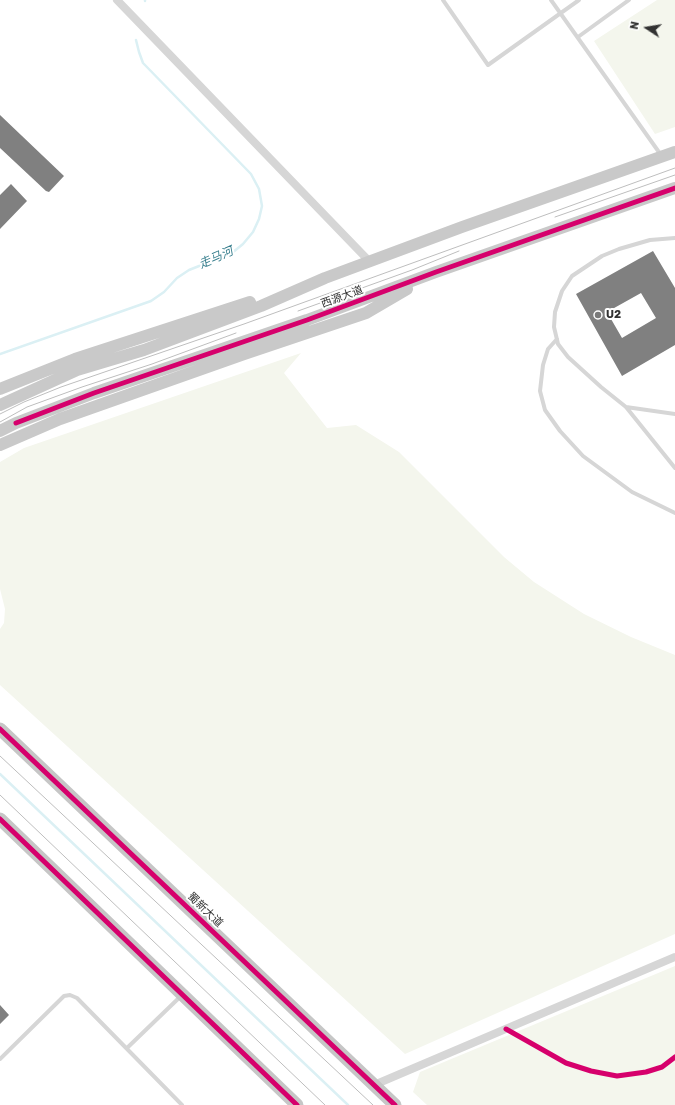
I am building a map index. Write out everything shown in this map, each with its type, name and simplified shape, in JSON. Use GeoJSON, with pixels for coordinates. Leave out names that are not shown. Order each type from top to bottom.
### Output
{"type":"FeatureCollection","features":[{"type":"Feature","properties":{"kind":"highway","name":"蜀新大道"},"geometry":{"type":"LineString","coordinates":[[0,729],[395,1105]]}},
{"type":"Feature","properties":{"kind":"highway"},"geometry":{"type":"LineString","coordinates":[[0,819],[297,1105]]}},
{"type":"Feature","properties":{"kind":"main road","name":"西源大道"},"geometry":{"type":"LineString","coordinates":[[3,403],[77,370],[144,350],[261,306],[325,278],[462,227],[675,152]]}},
{"type":"Feature","properties":{"kind":"main road","name":"西源大道"},"geometry":{"type":"LineString","coordinates":[[0,431],[16,423],[94,393],[307,320],[436,272],[675,188]]}},
{"type":"Feature","properties":{"kind":"main road"},"geometry":{"type":"LineString","coordinates":[[0,445],[60,419],[366,313],[436,272]]}},
{"type":"Feature","properties":{"kind":"main road"},"geometry":{"type":"LineString","coordinates":[[0,389],[75,359],[325,278]]}},
{"type":"Feature","properties":{"kind":"street"},"geometry":{"type":"LineString","coordinates":[[117,0],[370,262]]}},
{"type":"Feature","properties":{"kind":"street"},"geometry":{"type":"LineString","coordinates":[[374,1085],[675,957]]}},
{"type":"Feature","properties":{"kind":"lane"},"geometry":{"type":"LineString","coordinates":[[443,0],[488,65],[579,0]]}},
{"type":"Feature","properties":{"kind":"lane"},"geometry":{"type":"LineString","coordinates":[[552,0],[663,157]]}},
{"type":"Feature","properties":{"kind":"lane"},"geometry":{"type":"LineString","coordinates":[[578,37],[629,0]]}},
{"type":"Feature","properties":{"kind":"lane"},"geometry":{"type":"LineString","coordinates":[[675,238],[650,240],[619,249],[602,256],[572,276],[562,290],[555,312],[554,327],[558,344],[568,356],[601,388],[626,407],[675,468]]}},
{"type":"Feature","properties":{"kind":"lane"},"geometry":{"type":"LineString","coordinates":[[557,339],[548,349],[542,365],[540,391],[545,410],[560,431],[583,456],[632,492],[675,513]]}},
{"type":"Feature","properties":{"kind":"lane"},"geometry":{"type":"LineString","coordinates":[[626,407],[675,414]]}},
{"type":"Feature","properties":{"kind":"lane"},"geometry":{"type":"LineString","coordinates":[[127,1048],[182,994]]}},
{"type":"Feature","properties":{"kind":"lane"},"geometry":{"type":"LineString","coordinates":[[0,1059],[64,996],[70,995],[77,998],[182,1105]]}},
{"type":"Feature","properties":{"kind":"shaded area"},"geometry":{"type":"Polygon","coordinates":[[[657,0],[675,0],[675,127],[655,134],[594,41],[657,0]]]}},
{"type":"Feature","properties":{"kind":"shaded area"},"geometry":{"type":"Polygon","coordinates":[[[301,353],[284,373],[327,428],[356,425],[399,452],[504,557],[534,582],[584,614],[631,637],[675,655],[675,934],[405,1054],[0,685],[0,629],[4,623],[5,609],[0,589],[0,462],[24,448],[301,353]]]}},
{"type":"Feature","properties":{"kind":"shaded area"},"geometry":{"type":"Polygon","coordinates":[[[675,966],[675,1105],[427,1105],[413,1092],[420,1072],[675,966]]]}},
{"type":"Feature","properties":{"kind":"building"},"geometry":{"type":"Polygon","coordinates":[[[0,115],[64,176],[49,192],[46,191],[0,148],[0,115]]]}},
{"type":"Feature","properties":{"kind":"building"},"geometry":{"type":"Polygon","coordinates":[[[11,184],[27,201],[0,229],[0,195],[11,184]]]}},
{"type":"Feature","properties":{"kind":"building","name":"U2"},"geometry":{"type":"Polygon","coordinates":[[[653,251],[675,288],[675,345],[622,376],[576,294],[653,251]],[[641,293],[607,312],[622,338],[656,318],[641,293]]]}},
{"type":"Feature","properties":{"kind":"building"},"geometry":{"type":"Polygon","coordinates":[[[0,1005],[9,1015],[0,1024],[0,1005]]]}},
{"type":"Feature","properties":{"kind":"waterway","name":"走马河"},"geometry":{"type":"LineString","coordinates":[[0,354],[151,301],[164,292],[177,278],[189,270],[232,253],[243,244],[253,232],[259,219],[262,206],[259,189],[251,174],[143,63],[136,40]]}},
{"type":"Feature","properties":{"kind":"waterway"},"geometry":{"type":"LineString","coordinates":[[0,774],[348,1105]]}},
{"type":"Feature","properties":{"kind":"tram line"},"geometry":{"type":"LineString","coordinates":[[0,414],[24,402],[61,387],[244,324],[675,168]]}},
{"type":"Feature","properties":{"kind":"tram line"},"geometry":{"type":"LineString","coordinates":[[555,217],[675,175]]}},
{"type":"Feature","properties":{"kind":"tram line"},"geometry":{"type":"LineString","coordinates":[[298,311],[412,270],[459,251]]}},
{"type":"Feature","properties":{"kind":"tram line"},"geometry":{"type":"LineString","coordinates":[[0,422],[27,407],[236,333]]}},
{"type":"Feature","properties":{"kind":"tram line"},"geometry":{"type":"LineString","coordinates":[[0,756],[373,1105]]}},
{"type":"Feature","properties":{"kind":"tram line"},"geometry":{"type":"LineString","coordinates":[[0,795],[325,1105]]}},
{"type":"Feature","properties":{"kind":"cycle path"},"geometry":{"type":"LineString","coordinates":[[16,423],[94,393],[307,320],[436,272],[675,188]]}},
{"type":"Feature","properties":{"kind":"cycle path"},"geometry":{"type":"LineString","coordinates":[[0,729],[395,1105]]}},
{"type":"Feature","properties":{"kind":"cycle path"},"geometry":{"type":"LineString","coordinates":[[0,819],[297,1105]]}},
{"type":"Feature","properties":{"kind":"cycle path"},"geometry":{"type":"LineString","coordinates":[[506,1029],[566,1063],[591,1071],[617,1076],[646,1072],[662,1067],[675,1057]]}},
{"type":"Feature","properties":{"kind":"place","name":"U2"},"geometry":{"type":"Point","coordinates":[598,315]}}]}
